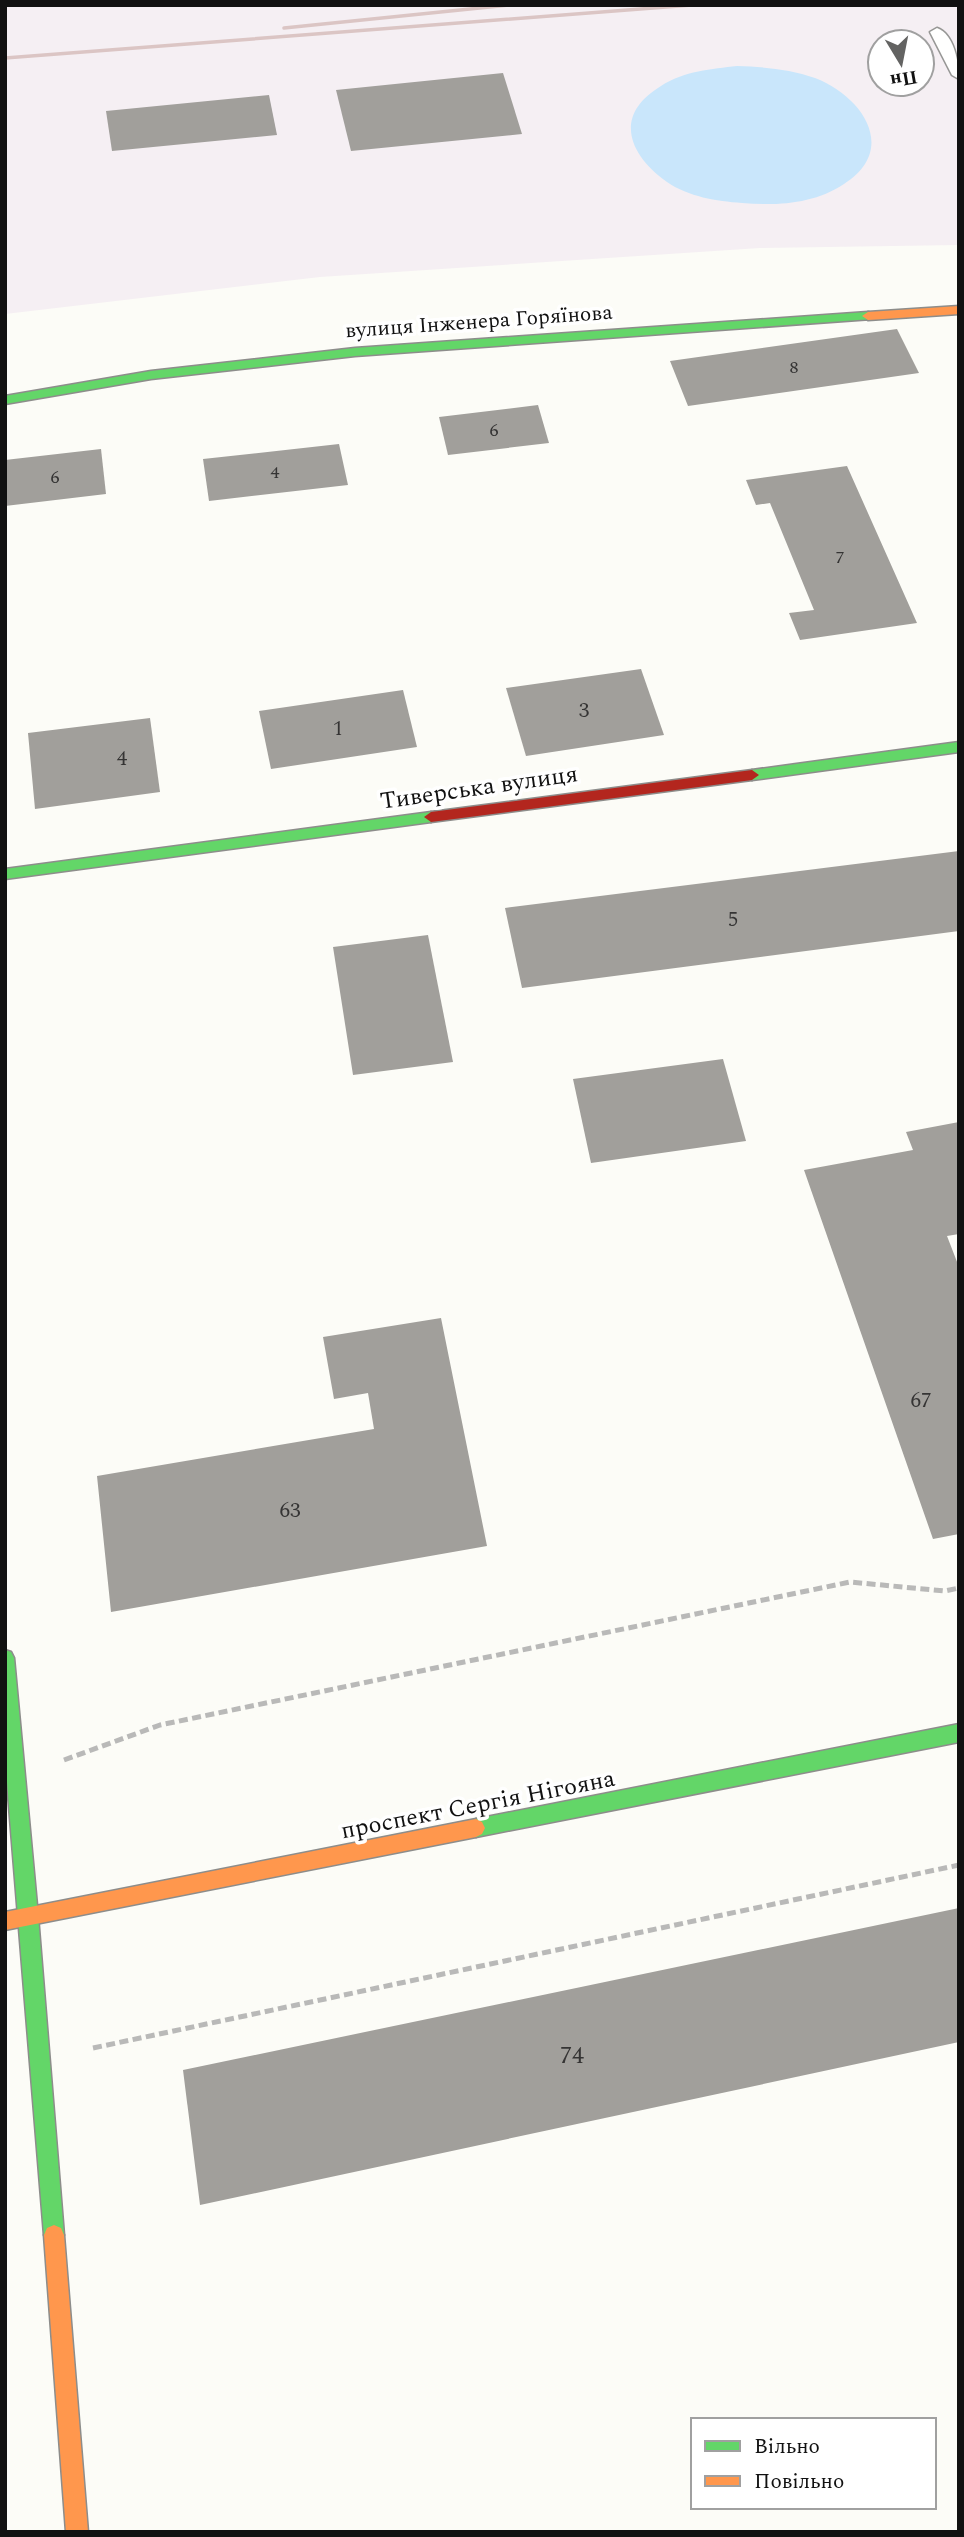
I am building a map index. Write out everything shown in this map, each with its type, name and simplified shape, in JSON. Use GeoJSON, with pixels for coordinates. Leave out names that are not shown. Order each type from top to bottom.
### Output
{"type":"FeatureCollection","features":[{"type":"Feature","properties":{"kind":"main road","name":"вулиця Інженера Горяїнова"},"geometry":{"type":"LineString","coordinates":[[5,400],[151,374],[355,352],[959,310]]}},
{"type":"Feature","properties":{"kind":"main road","name":"Тиверська вулиця"},"geometry":{"type":"LineString","coordinates":[[5,874],[959,747]]}},
{"type":"Feature","properties":{"kind":"main road"},"geometry":{"type":"LineString","coordinates":[[5,1658],[41,2059],[78,2532]]}},
{"type":"Feature","properties":{"kind":"main road","name":"проспект Сергія Нігояна"},"geometry":{"type":"LineString","coordinates":[[5,1921],[959,1733]]}},
{"type":"Feature","properties":{"kind":"lane"},"geometry":{"type":"LineString","coordinates":[[937,32],[959,75]]}},
{"type":"Feature","properties":{"kind":"path"},"geometry":{"type":"LineString","coordinates":[[16,1777],[160,1725],[850,1582],[945,1591],[959,1588]]}},
{"type":"Feature","properties":{"kind":"path"},"geometry":{"type":"LineString","coordinates":[[41,2059],[959,1865]]}},
{"type":"Feature","properties":{"kind":"shaded area"},"geometry":{"type":"Polygon","coordinates":[[[5,5],[959,5],[959,245],[760,248],[320,277],[5,314],[5,5]]]}},
{"type":"Feature","properties":{"kind":"water"},"geometry":{"type":"Polygon","coordinates":[[[737,66],[777,69],[806,75],[832,86],[847,97],[868,125],[871,140],[869,155],[860,170],[844,184],[820,196],[795,202],[768,204],[703,197],[667,182],[643,159],[635,147],[631,134],[636,109],[646,97],[679,77],[737,66]]]}},
{"type":"Feature","properties":{"kind":"building"},"geometry":{"type":"Polygon","coordinates":[[[503,73],[522,134],[351,151],[336,90],[503,73]]]}},
{"type":"Feature","properties":{"kind":"building"},"geometry":{"type":"Polygon","coordinates":[[[269,95],[277,135],[112,151],[106,111],[269,95]]]}},
{"type":"Feature","properties":{"kind":"building"},"geometry":{"type":"Polygon","coordinates":[[[897,329],[919,373],[688,406],[670,361],[897,329]]]}},
{"type":"Feature","properties":{"kind":"building"},"geometry":{"type":"Polygon","coordinates":[[[538,405],[549,443],[448,455],[439,417],[538,405]]]}},
{"type":"Feature","properties":{"kind":"building"},"geometry":{"type":"Polygon","coordinates":[[[339,444],[348,485],[209,501],[203,459],[339,444]]]}},
{"type":"Feature","properties":{"kind":"building"},"geometry":{"type":"Polygon","coordinates":[[[101,449],[106,494],[5,506],[5,460],[101,449]]]}},
{"type":"Feature","properties":{"kind":"building"},"geometry":{"type":"Polygon","coordinates":[[[847,466],[917,623],[800,640],[789,613],[814,610],[770,503],[756,505],[746,480],[847,466]]]}},
{"type":"Feature","properties":{"kind":"building"},"geometry":{"type":"Polygon","coordinates":[[[641,669],[664,735],[526,756],[506,688],[641,669]]]}},
{"type":"Feature","properties":{"kind":"building"},"geometry":{"type":"Polygon","coordinates":[[[403,690],[417,747],[271,769],[259,711],[403,690]]]}},
{"type":"Feature","properties":{"kind":"building"},"geometry":{"type":"Polygon","coordinates":[[[150,718],[160,792],[35,809],[28,733],[150,718]]]}},
{"type":"Feature","properties":{"kind":"building"},"geometry":{"type":"Polygon","coordinates":[[[959,851],[959,931],[522,988],[505,908],[959,851]]]}},
{"type":"Feature","properties":{"kind":"building"},"geometry":{"type":"Polygon","coordinates":[[[428,935],[453,1062],[353,1075],[333,947],[428,935]]]}},
{"type":"Feature","properties":{"kind":"building"},"geometry":{"type":"Polygon","coordinates":[[[723,1059],[746,1141],[591,1163],[573,1079],[723,1059]]]}},
{"type":"Feature","properties":{"kind":"building"},"geometry":{"type":"Polygon","coordinates":[[[959,1122],[959,1234],[947,1236],[959,1267],[959,1534],[933,1539],[804,1170],[913,1150],[906,1132],[959,1122]]]}},
{"type":"Feature","properties":{"kind":"building"},"geometry":{"type":"Polygon","coordinates":[[[441,1318],[487,1546],[111,1612],[97,1476],[374,1429],[368,1393],[334,1399],[323,1337],[441,1318]]]}},
{"type":"Feature","properties":{"kind":"building"},"geometry":{"type":"Polygon","coordinates":[[[959,1908],[959,2042],[200,2205],[183,2070],[959,1908]]]}},
{"type":"Feature","properties":{"kind":"railway"},"geometry":{"type":"LineString","coordinates":[[284,28],[509,5]]}},
{"type":"Feature","properties":{"kind":"railway"},"geometry":{"type":"LineString","coordinates":[[5,58],[692,5]]}},
{"type":"Feature","properties":{"kind":"traffic: fast"},"geometry":{"type":"LineString","coordinates":[[5,400],[151,375],[355,352],[868,316]]}},
{"type":"Feature","properties":{"kind":"traffic: fast"},"geometry":{"type":"LineString","coordinates":[[752,775],[959,747]]}},
{"type":"Feature","properties":{"kind":"traffic: fast"},"geometry":{"type":"LineString","coordinates":[[5,874],[431,817]]}},
{"type":"Feature","properties":{"kind":"traffic: fast"},"geometry":{"type":"LineString","coordinates":[[5,1658],[54,2235]]}},
{"type":"Feature","properties":{"kind":"traffic: fast"},"geometry":{"type":"LineString","coordinates":[[476,1828],[959,1733]]}},
{"type":"Feature","properties":{"kind":"traffic: slow"},"geometry":{"type":"LineString","coordinates":[[868,316],[959,310]]}},
{"type":"Feature","properties":{"kind":"traffic: slow"},"geometry":{"type":"LineString","coordinates":[[5,1921],[476,1828]]}},
{"type":"Feature","properties":{"kind":"traffic: slow"},"geometry":{"type":"LineString","coordinates":[[54,2235],[77,2532]]}},
{"type":"Feature","properties":{"kind":"traffic: jam"},"geometry":{"type":"LineString","coordinates":[[431,817],[752,775]]}}]}
